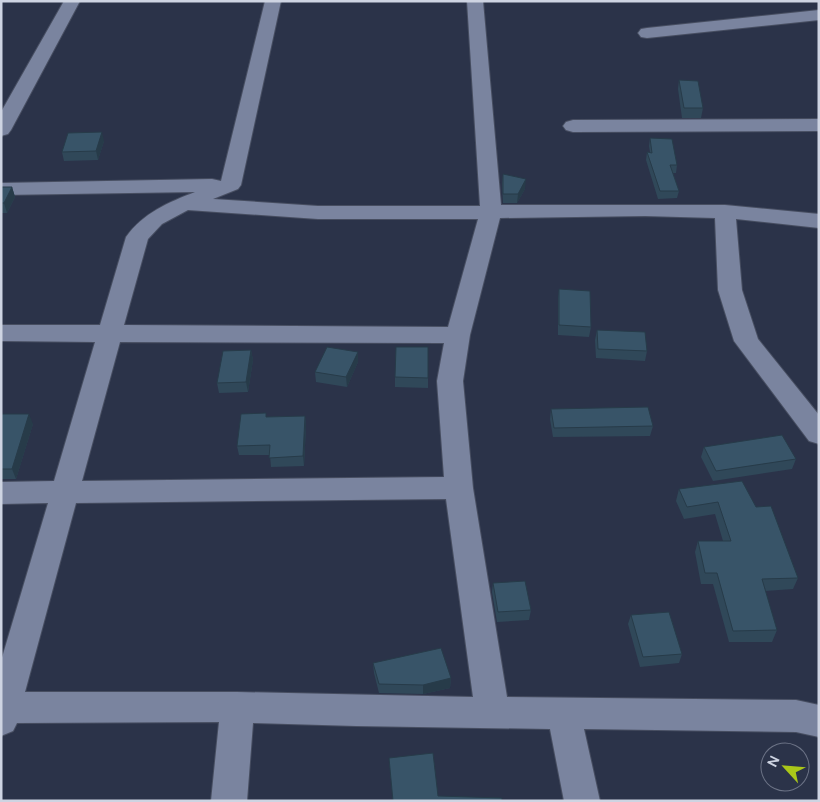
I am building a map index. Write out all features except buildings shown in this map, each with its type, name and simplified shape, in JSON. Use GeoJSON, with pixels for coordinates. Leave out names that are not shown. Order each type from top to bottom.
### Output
{"type":"FeatureCollection","features":[{"type":"Feature","properties":{"kind":"street"},"geometry":{"type":"LineString","coordinates":[[1,130],[72,1]]}},
{"type":"Feature","properties":{"kind":"street"},"geometry":{"type":"LineString","coordinates":[[231,185],[273,1]]}},
{"type":"Feature","properties":{"kind":"street"},"geometry":{"type":"LineString","coordinates":[[475,1],[491,212],[458,335],[450,381],[459,488],[492,712]]}},
{"type":"Feature","properties":{"kind":"street"},"geometry":{"type":"LineString","coordinates":[[647,33],[819,15]]}},
{"type":"Feature","properties":{"kind":"street"},"geometry":{"type":"LineString","coordinates":[[572,126],[819,125]]}},
{"type":"Feature","properties":{"kind":"street"},"geometry":{"type":"LineString","coordinates":[[1,189],[231,185]]}},
{"type":"Feature","properties":{"kind":"street"},"geometry":{"type":"LineString","coordinates":[[231,185],[185,203],[154,219],[137,237],[2,712],[237,707],[796,716],[819,721]]}},
{"type":"Feature","properties":{"kind":"street"},"geometry":{"type":"LineString","coordinates":[[185,203],[234,209],[302,212],[491,212],[674,209],[783,216],[819,222]]}},
{"type":"Feature","properties":{"kind":"street"},"geometry":{"type":"LineString","coordinates":[[725,211],[730,290],[746,341],[819,434]]}},
{"type":"Feature","properties":{"kind":"street"},"geometry":{"type":"LineString","coordinates":[[1,333],[458,335]]}},
{"type":"Feature","properties":{"kind":"street"},"geometry":{"type":"LineString","coordinates":[[1,493],[65,494],[459,488]]}},
{"type":"Feature","properties":{"kind":"street"},"geometry":{"type":"LineString","coordinates":[[229,801],[237,707]]}},
{"type":"Feature","properties":{"kind":"street"},"geometry":{"type":"LineString","coordinates":[[564,713],[582,801]]}}]}
